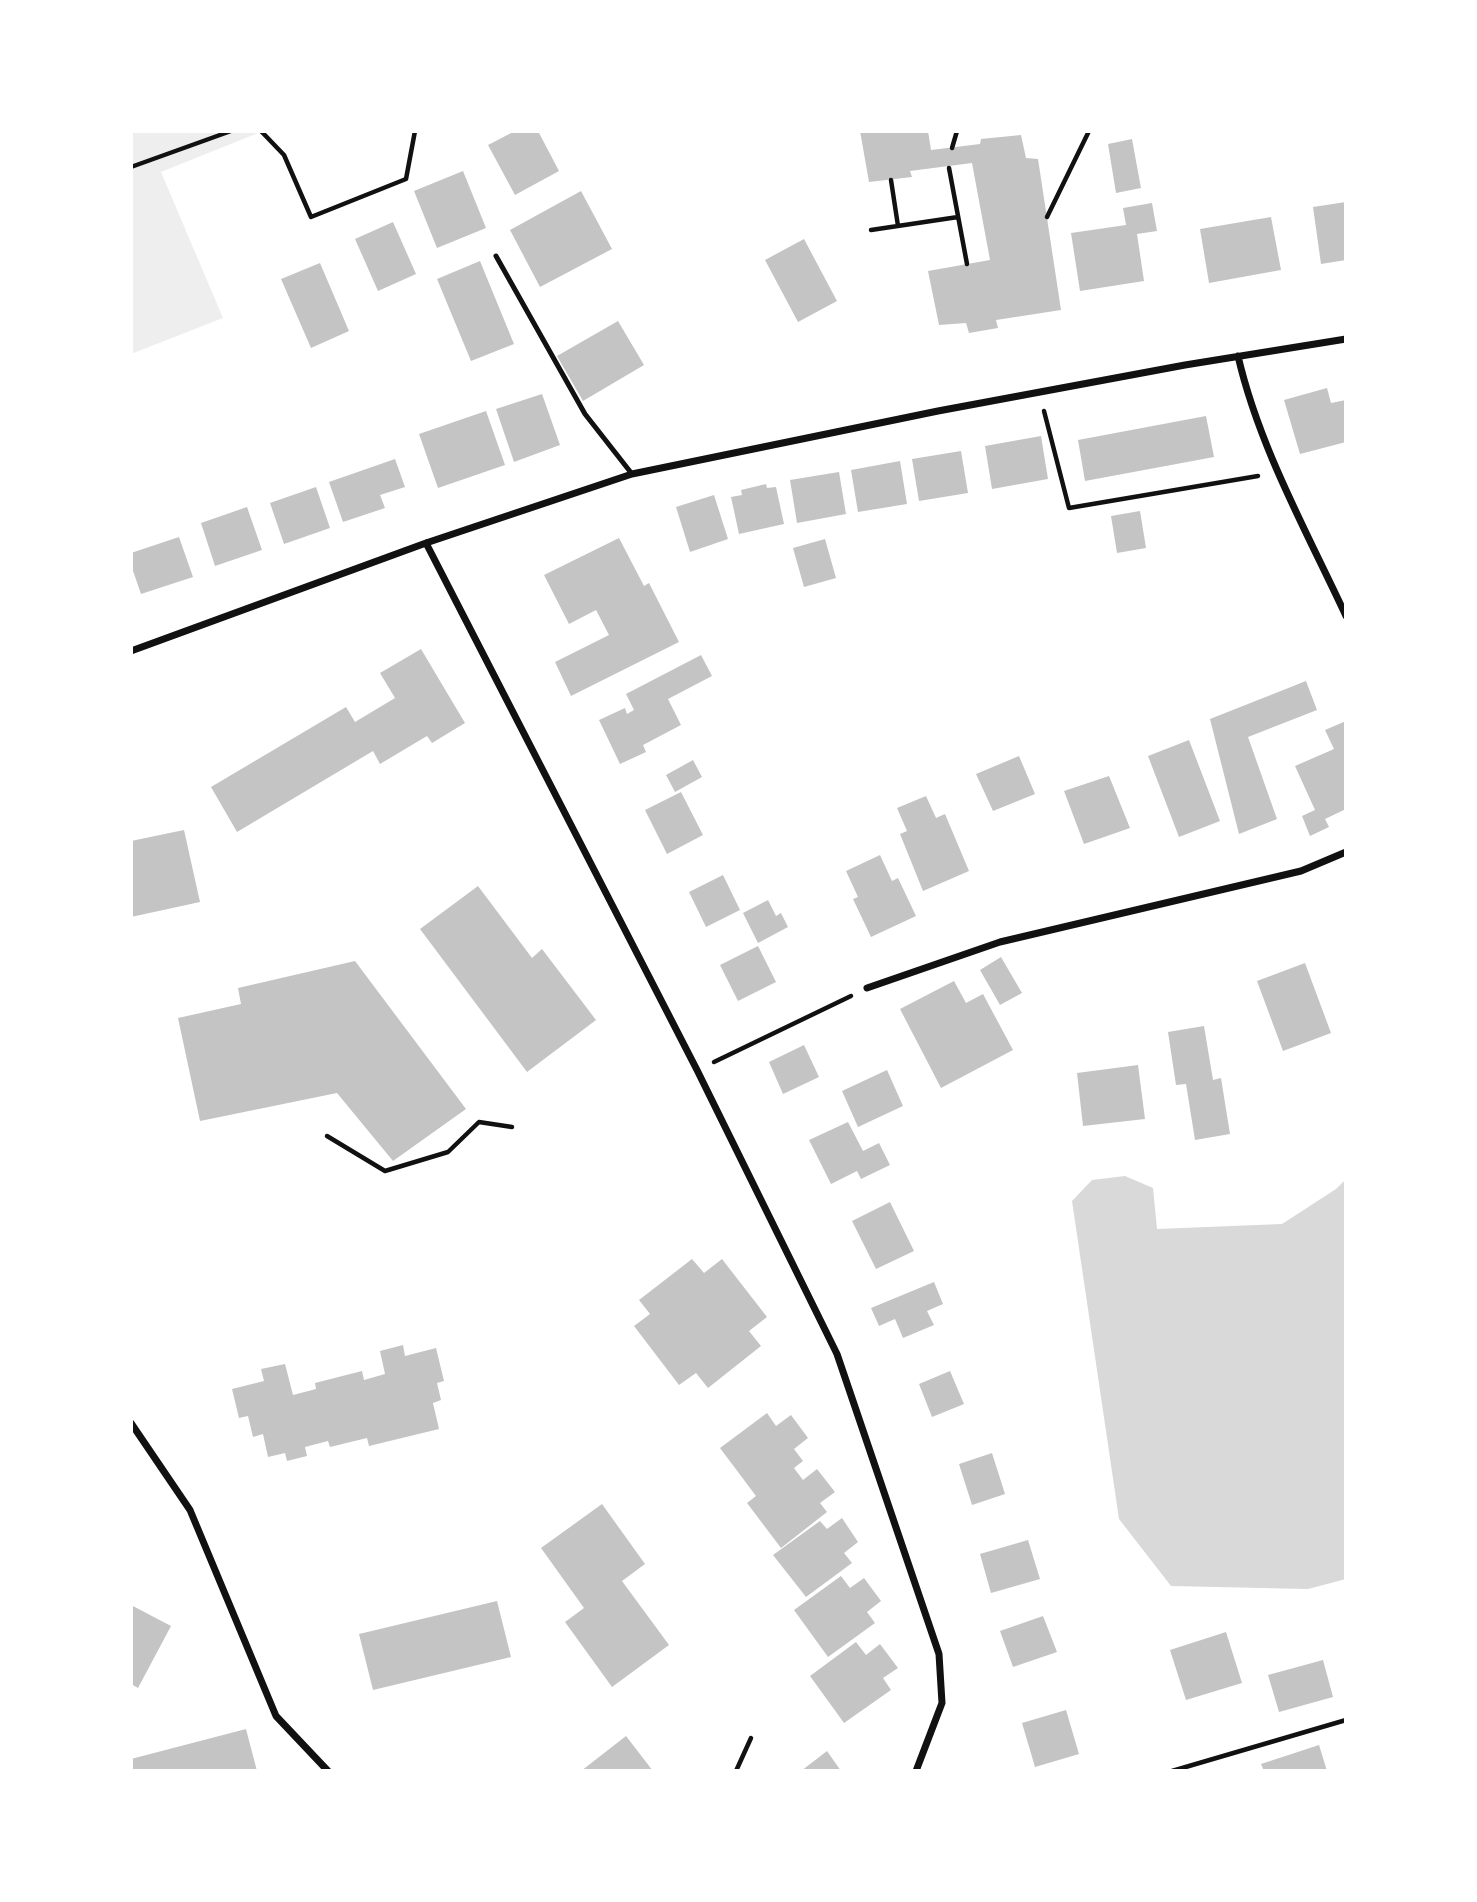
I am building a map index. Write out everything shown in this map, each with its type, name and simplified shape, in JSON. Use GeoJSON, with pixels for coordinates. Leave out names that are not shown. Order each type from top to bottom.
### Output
{"type":"FeatureCollection","features":[{"type":"Feature","properties":{"kind":"street"},"geometry":{"type":"LineString","coordinates":[[131,651],[426,543],[632,474],[1039,393],[1346,339]]}},
{"type":"Feature","properties":{"kind":"street"},"geometry":{"type":"LineString","coordinates":[[1238,356],[1245,388],[1279,472],[1346,616]]}},
{"type":"Feature","properties":{"kind":"street"},"geometry":{"type":"LineString","coordinates":[[426,543],[697,1070],[836,1354],[939,1654],[942,1703],[916,1771]]}},
{"type":"Feature","properties":{"kind":"street"},"geometry":{"type":"LineString","coordinates":[[867,988],[1000,942],[1301,871],[1346,852]]}},
{"type":"Feature","properties":{"kind":"street"},"geometry":{"type":"LineString","coordinates":[[131,1423],[190,1510],[276,1716],[328,1771]]}},
{"type":"Feature","properties":{"kind":"lane"},"geometry":{"type":"LineString","coordinates":[[496,256],[585,414],[632,474]]}},
{"type":"Feature","properties":{"kind":"path"},"geometry":{"type":"LineString","coordinates":[[131,167],[231,131]]}},
{"type":"Feature","properties":{"kind":"path"},"geometry":{"type":"LineString","coordinates":[[261,131],[284,155],[311,217],[406,179],[415,131]]}},
{"type":"Feature","properties":{"kind":"path"},"geometry":{"type":"LineString","coordinates":[[952,148],[957,131]]}},
{"type":"Feature","properties":{"kind":"path"},"geometry":{"type":"LineString","coordinates":[[1047,217],[1089,131]]}},
{"type":"Feature","properties":{"kind":"path"},"geometry":{"type":"LineString","coordinates":[[949,167],[967,264]]}},
{"type":"Feature","properties":{"kind":"path"},"geometry":{"type":"LineString","coordinates":[[891,180],[898,226]]}},
{"type":"Feature","properties":{"kind":"path"},"geometry":{"type":"LineString","coordinates":[[871,230],[958,217]]}},
{"type":"Feature","properties":{"kind":"path"},"geometry":{"type":"LineString","coordinates":[[1039,393],[1069,508],[1279,472]]}},
{"type":"Feature","properties":{"kind":"path"},"geometry":{"type":"LineString","coordinates":[[697,1070],[867,988]]}},
{"type":"Feature","properties":{"kind":"path"},"geometry":{"type":"LineString","coordinates":[[327,1136],[385,1171],[448,1152],[478,1122],[512,1128]]}},
{"type":"Feature","properties":{"kind":"path"},"geometry":{"type":"LineString","coordinates":[[1172,1771],[1346,1720]]}},
{"type":"Feature","properties":{"kind":"path"},"geometry":{"type":"LineString","coordinates":[[736,1771],[751,1738]]}},
{"type":"Feature","properties":{"kind":"shaded area"},"geometry":{"type":"Polygon","coordinates":[[[131,131],[263,131],[161,172],[223,318],[131,354],[131,131]]]}},
{"type":"Feature","properties":{"kind":"shaded area"},"geometry":{"type":"Polygon","coordinates":[[[1125,1176],[1153,1188],[1157,1229],[1282,1224],[1336,1189],[1346,1179],[1346,1579],[1308,1589],[1171,1586],[1119,1519],[1072,1201],[1092,1180],[1125,1176]]]}},
{"type":"Feature","properties":{"kind":"building"},"geometry":{"type":"Polygon","coordinates":[[[515,131],[538,131],[559,171],[515,195],[488,145],[515,131]]]}},
{"type":"Feature","properties":{"kind":"building"},"geometry":{"type":"Polygon","coordinates":[[[860,131],[928,131],[931,150],[980,144],[981,139],[1021,135],[1026,158],[1038,159],[1061,310],[996,320],[998,328],[969,333],[966,323],[939,325],[928,271],[990,260],[972,163],[910,171],[912,177],[869,182],[860,131]]]}},
{"type":"Feature","properties":{"kind":"building"},"geometry":{"type":"Polygon","coordinates":[[[1132,139],[1141,188],[1116,193],[1108,144],[1132,139]]]}},
{"type":"Feature","properties":{"kind":"building"},"geometry":{"type":"Polygon","coordinates":[[[463,171],[486,228],[437,248],[414,191],[463,171]]]}},
{"type":"Feature","properties":{"kind":"building"},"geometry":{"type":"Polygon","coordinates":[[[581,191],[612,249],[540,287],[510,230],[581,191]]]}},
{"type":"Feature","properties":{"kind":"building"},"geometry":{"type":"Polygon","coordinates":[[[1346,202],[1346,260],[1321,264],[1313,207],[1346,202]]]}},
{"type":"Feature","properties":{"kind":"building"},"geometry":{"type":"Polygon","coordinates":[[[1152,203],[1157,231],[1137,234],[1144,281],[1080,291],[1071,233],[1126,225],[1123,208],[1152,203]]]}},
{"type":"Feature","properties":{"kind":"building"},"geometry":{"type":"Polygon","coordinates":[[[1271,217],[1281,270],[1209,283],[1200,229],[1271,217]]]}},
{"type":"Feature","properties":{"kind":"building"},"geometry":{"type":"Polygon","coordinates":[[[393,222],[416,274],[378,291],[355,239],[393,222]]]}},
{"type":"Feature","properties":{"kind":"building"},"geometry":{"type":"Polygon","coordinates":[[[804,239],[837,301],[798,322],[765,260],[804,239]]]}},
{"type":"Feature","properties":{"kind":"building"},"geometry":{"type":"Polygon","coordinates":[[[480,261],[514,344],[471,361],[437,279],[480,261]]]}},
{"type":"Feature","properties":{"kind":"building"},"geometry":{"type":"Polygon","coordinates":[[[320,263],[349,331],[311,348],[281,279],[320,263]]]}},
{"type":"Feature","properties":{"kind":"building"},"geometry":{"type":"Polygon","coordinates":[[[618,321],[644,365],[583,401],[557,356],[618,321]]]}},
{"type":"Feature","properties":{"kind":"building"},"geometry":{"type":"Polygon","coordinates":[[[1327,388],[1331,403],[1346,400],[1346,442],[1300,454],[1284,400],[1327,388]]]}},
{"type":"Feature","properties":{"kind":"building"},"geometry":{"type":"Polygon","coordinates":[[[542,394],[560,445],[514,462],[496,409],[542,394]]]}},
{"type":"Feature","properties":{"kind":"building"},"geometry":{"type":"Polygon","coordinates":[[[486,411],[505,465],[438,488],[419,434],[486,411]]]}},
{"type":"Feature","properties":{"kind":"building"},"geometry":{"type":"Polygon","coordinates":[[[1206,416],[1214,457],[1085,481],[1078,440],[1206,416]]]}},
{"type":"Feature","properties":{"kind":"building"},"geometry":{"type":"Polygon","coordinates":[[[1041,436],[1048,479],[992,489],[985,446],[1041,436]]]}},
{"type":"Feature","properties":{"kind":"building"},"geometry":{"type":"Polygon","coordinates":[[[961,451],[968,493],[919,501],[912,459],[961,451]]]}},
{"type":"Feature","properties":{"kind":"building"},"geometry":{"type":"Polygon","coordinates":[[[395,459],[405,487],[380,495],[385,508],[343,522],[329,482],[395,459]]]}},
{"type":"Feature","properties":{"kind":"building"},"geometry":{"type":"Polygon","coordinates":[[[900,461],[907,504],[858,512],[851,470],[900,461]]]}},
{"type":"Feature","properties":{"kind":"building"},"geometry":{"type":"Polygon","coordinates":[[[839,472],[846,514],[797,523],[790,480],[839,472]]]}},
{"type":"Feature","properties":{"kind":"building"},"geometry":{"type":"Polygon","coordinates":[[[766,484],[767,488],[776,487],[784,524],[739,534],[731,497],[742,495],[741,490],[766,484]]]}},
{"type":"Feature","properties":{"kind":"building"},"geometry":{"type":"Polygon","coordinates":[[[316,487],[330,528],[284,544],[270,503],[316,487]]]}},
{"type":"Feature","properties":{"kind":"building"},"geometry":{"type":"Polygon","coordinates":[[[714,495],[728,539],[690,552],[676,507],[714,495]]]}},
{"type":"Feature","properties":{"kind":"building"},"geometry":{"type":"Polygon","coordinates":[[[247,507],[262,550],[215,566],[201,523],[247,507]]]}},
{"type":"Feature","properties":{"kind":"building"},"geometry":{"type":"Polygon","coordinates":[[[1140,511],[1146,548],[1117,553],[1111,516],[1140,511]]]}},
{"type":"Feature","properties":{"kind":"building"},"geometry":{"type":"Polygon","coordinates":[[[179,537],[193,577],[141,594],[131,565],[131,553],[179,537]]]}},
{"type":"Feature","properties":{"kind":"building"},"geometry":{"type":"Polygon","coordinates":[[[619,538],[644,586],[649,583],[679,642],[571,696],[555,662],[609,635],[596,610],[569,624],[544,575],[619,538]]]}},
{"type":"Feature","properties":{"kind":"building"},"geometry":{"type":"Polygon","coordinates":[[[825,539],[836,578],[804,587],[793,548],[825,539]]]}},
{"type":"Feature","properties":{"kind":"building"},"geometry":{"type":"Polygon","coordinates":[[[421,649],[465,723],[432,743],[427,736],[380,764],[373,751],[237,832],[211,787],[346,707],[355,722],[395,698],[380,673],[421,649]]]}},
{"type":"Feature","properties":{"kind":"building"},"geometry":{"type":"Polygon","coordinates":[[[701,655],[712,676],[668,699],[681,725],[643,745],[646,752],[620,764],[599,720],[625,708],[627,714],[634,710],[626,694],[701,655]]]}},
{"type":"Feature","properties":{"kind":"building"},"geometry":{"type":"Polygon","coordinates":[[[1306,681],[1317,710],[1248,737],[1277,819],[1239,834],[1210,719],[1306,681]]]}},
{"type":"Feature","properties":{"kind":"building"},"geometry":{"type":"Polygon","coordinates":[[[1346,721],[1346,809],[1325,819],[1329,827],[1310,836],[1302,816],[1315,810],[1295,766],[1334,749],[1325,730],[1346,721]]]}},
{"type":"Feature","properties":{"kind":"building"},"geometry":{"type":"Polygon","coordinates":[[[1189,740],[1220,821],[1179,837],[1148,756],[1189,740]]]}},
{"type":"Feature","properties":{"kind":"building"},"geometry":{"type":"Polygon","coordinates":[[[1019,756],[1035,794],[993,811],[976,774],[1019,756]]]}},
{"type":"Feature","properties":{"kind":"building"},"geometry":{"type":"Polygon","coordinates":[[[693,760],[702,777],[675,792],[666,775],[693,760]]]}},
{"type":"Feature","properties":{"kind":"building"},"geometry":{"type":"Polygon","coordinates":[[[1109,776],[1130,828],[1084,844],[1064,791],[1109,776]]]}},
{"type":"Feature","properties":{"kind":"building"},"geometry":{"type":"Polygon","coordinates":[[[681,792],[703,835],[667,854],[645,810],[681,792]]]}},
{"type":"Feature","properties":{"kind":"building"},"geometry":{"type":"Polygon","coordinates":[[[926,796],[936,818],[945,814],[969,871],[923,891],[900,834],[907,831],[897,808],[926,796]]]}},
{"type":"Feature","properties":{"kind":"building"},"geometry":{"type":"Polygon","coordinates":[[[184,830],[200,902],[131,917],[131,841],[184,830]]]}},
{"type":"Feature","properties":{"kind":"building"},"geometry":{"type":"Polygon","coordinates":[[[880,855],[892,881],[898,878],[916,916],[871,937],[853,899],[858,897],[846,871],[880,855]]]}},
{"type":"Feature","properties":{"kind":"building"},"geometry":{"type":"Polygon","coordinates":[[[723,875],[740,910],[706,927],[689,892],[723,875]]]}},
{"type":"Feature","properties":{"kind":"building"},"geometry":{"type":"Polygon","coordinates":[[[478,886],[532,958],[542,949],[596,1020],[527,1072],[420,929],[478,886]]]}},
{"type":"Feature","properties":{"kind":"building"},"geometry":{"type":"Polygon","coordinates":[[[768,900],[776,916],[781,913],[788,927],[758,943],[743,913],[768,900]]]}},
{"type":"Feature","properties":{"kind":"building"},"geometry":{"type":"Polygon","coordinates":[[[758,946],[776,982],[738,1001],[720,965],[758,946]]]}},
{"type":"Feature","properties":{"kind":"building"},"geometry":{"type":"Polygon","coordinates":[[[1001,957],[1022,993],[1000,1005],[980,970],[1001,957]]]}},
{"type":"Feature","properties":{"kind":"building"},"geometry":{"type":"Polygon","coordinates":[[[355,961],[466,1109],[393,1161],[337,1093],[200,1121],[178,1018],[241,1004],[238,988],[355,961]]]}},
{"type":"Feature","properties":{"kind":"building"},"geometry":{"type":"Polygon","coordinates":[[[1305,963],[1331,1033],[1283,1051],[1257,981],[1305,963]]]}},
{"type":"Feature","properties":{"kind":"building"},"geometry":{"type":"Polygon","coordinates":[[[954,981],[966,1003],[983,994],[1013,1050],[941,1088],[900,1009],[954,981]]]}},
{"type":"Feature","properties":{"kind":"building"},"geometry":{"type":"Polygon","coordinates":[[[1204,1026],[1213,1080],[1221,1078],[1230,1134],[1195,1140],[1186,1084],[1176,1085],[1168,1032],[1204,1026]]]}},
{"type":"Feature","properties":{"kind":"building"},"geometry":{"type":"Polygon","coordinates":[[[804,1045],[819,1077],[783,1094],[769,1062],[804,1045]]]}},
{"type":"Feature","properties":{"kind":"building"},"geometry":{"type":"Polygon","coordinates":[[[1138,1065],[1145,1119],[1083,1126],[1077,1073],[1138,1065]]]}},
{"type":"Feature","properties":{"kind":"building"},"geometry":{"type":"Polygon","coordinates":[[[887,1070],[903,1106],[858,1127],[842,1091],[887,1070]]]}},
{"type":"Feature","properties":{"kind":"building"},"geometry":{"type":"Polygon","coordinates":[[[848,1122],[863,1151],[879,1143],[890,1165],[861,1179],[857,1171],[831,1184],[809,1140],[848,1122]]]}},
{"type":"Feature","properties":{"kind":"building"},"geometry":{"type":"Polygon","coordinates":[[[890,1202],[914,1251],[876,1269],[852,1221],[890,1202]]]}},
{"type":"Feature","properties":{"kind":"building"},"geometry":{"type":"Polygon","coordinates":[[[692,1259],[704,1273],[722,1259],[767,1317],[749,1331],[761,1346],[708,1388],[696,1373],[679,1385],[634,1326],[650,1314],[639,1300],[692,1259]]]}},
{"type":"Feature","properties":{"kind":"building"},"geometry":{"type":"Polygon","coordinates":[[[934,1282],[943,1304],[927,1311],[934,1325],[903,1338],[895,1319],[879,1326],[871,1308],[934,1282]]]}},
{"type":"Feature","properties":{"kind":"building"},"geometry":{"type":"Polygon","coordinates":[[[403,1345],[405,1356],[436,1348],[444,1381],[437,1383],[441,1400],[433,1403],[439,1429],[369,1446],[367,1438],[330,1447],[328,1441],[305,1447],[307,1456],[287,1461],[285,1453],[268,1457],[263,1434],[253,1437],[248,1416],[239,1418],[232,1389],[264,1381],[261,1369],[285,1364],[293,1395],[316,1389],[315,1383],[362,1371],[364,1380],[385,1374],[380,1351],[403,1345]]]}},
{"type":"Feature","properties":{"kind":"building"},"geometry":{"type":"Polygon","coordinates":[[[950,1371],[964,1404],[932,1417],[919,1384],[950,1371]]]}},
{"type":"Feature","properties":{"kind":"building"},"geometry":{"type":"Polygon","coordinates":[[[767,1413],[776,1426],[791,1415],[808,1438],[794,1449],[803,1461],[794,1468],[803,1480],[817,1469],[835,1492],[820,1503],[827,1512],[781,1548],[747,1503],[756,1496],[720,1448],[767,1413]]]}},
{"type":"Feature","properties":{"kind":"building"},"geometry":{"type":"Polygon","coordinates":[[[992,1453],[1005,1494],[972,1505],[959,1464],[992,1453]]]}},
{"type":"Feature","properties":{"kind":"building"},"geometry":{"type":"Polygon","coordinates":[[[602,1504],[645,1564],[622,1581],[669,1645],[612,1687],[565,1622],[584,1608],[541,1548],[602,1504]]]}},
{"type":"Feature","properties":{"kind":"building"},"geometry":{"type":"Polygon","coordinates":[[[842,1518],[858,1542],[844,1553],[852,1563],[806,1597],[773,1555],[820,1521],[827,1529],[842,1518]]]}},
{"type":"Feature","properties":{"kind":"building"},"geometry":{"type":"Polygon","coordinates":[[[1028,1540],[1040,1579],[991,1593],[980,1554],[1028,1540]]]}},
{"type":"Feature","properties":{"kind":"building"},"geometry":{"type":"Polygon","coordinates":[[[841,1576],[850,1588],[864,1578],[881,1601],[867,1612],[875,1623],[828,1657],[794,1610],[841,1576]]]}},
{"type":"Feature","properties":{"kind":"building"},"geometry":{"type":"Polygon","coordinates":[[[497,1601],[511,1657],[373,1690],[359,1634],[497,1601]]]}},
{"type":"Feature","properties":{"kind":"building"},"geometry":{"type":"Polygon","coordinates":[[[131,1605],[171,1626],[138,1688],[131,1684],[131,1605]]]}},
{"type":"Feature","properties":{"kind":"building"},"geometry":{"type":"Polygon","coordinates":[[[1043,1616],[1057,1652],[1013,1667],[1000,1631],[1043,1616]]]}},
{"type":"Feature","properties":{"kind":"building"},"geometry":{"type":"Polygon","coordinates":[[[1226,1632],[1242,1683],[1186,1700],[1170,1650],[1226,1632]]]}},
{"type":"Feature","properties":{"kind":"building"},"geometry":{"type":"Polygon","coordinates":[[[856,1642],[866,1655],[880,1644],[898,1668],[883,1678],[891,1690],[844,1723],[810,1676],[856,1642]]]}},
{"type":"Feature","properties":{"kind":"building"},"geometry":{"type":"Polygon","coordinates":[[[1323,1660],[1333,1697],[1279,1712],[1268,1675],[1323,1660]]]}},
{"type":"Feature","properties":{"kind":"building"},"geometry":{"type":"Polygon","coordinates":[[[1066,1710],[1079,1754],[1035,1767],[1022,1723],[1066,1710]]]}},
{"type":"Feature","properties":{"kind":"building"},"geometry":{"type":"Polygon","coordinates":[[[246,1729],[257,1771],[131,1771],[131,1759],[246,1729]]]}},
{"type":"Feature","properties":{"kind":"building"},"geometry":{"type":"Polygon","coordinates":[[[626,1736],[653,1771],[581,1771],[626,1736]]]}},
{"type":"Feature","properties":{"kind":"building"},"geometry":{"type":"Polygon","coordinates":[[[1319,1745],[1327,1771],[1264,1771],[1261,1764],[1319,1745]]]}},
{"type":"Feature","properties":{"kind":"building"},"geometry":{"type":"Polygon","coordinates":[[[827,1751],[841,1771],[801,1771],[827,1751]]]}}]}
